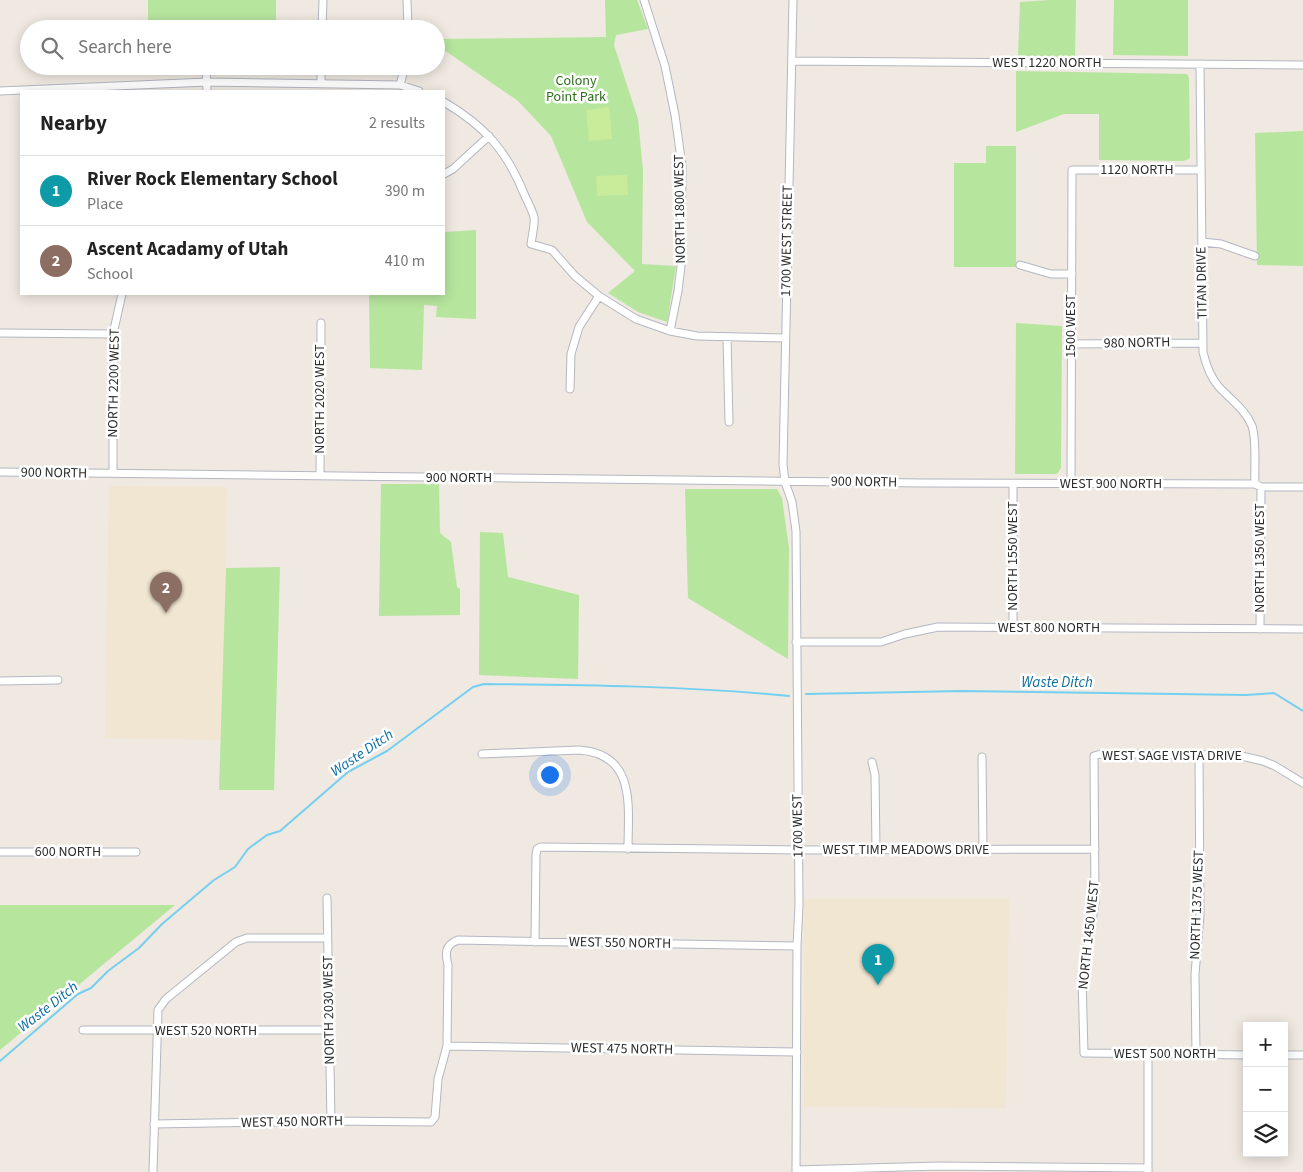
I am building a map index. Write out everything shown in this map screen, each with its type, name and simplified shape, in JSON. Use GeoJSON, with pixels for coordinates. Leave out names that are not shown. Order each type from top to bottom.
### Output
{"type":"FeatureCollection","features":[{"type":"Feature","properties":{"kind":"street"},"geometry":{"type":"LineString","coordinates":[[322,20],[323,0]]}},
{"type":"Feature","properties":{"kind":"street"},"geometry":{"type":"LineString","coordinates":[[407,0],[408,20]]}},
{"type":"Feature","properties":{"kind":"street","name":"NORTH 1800 WEST"},"geometry":{"type":"LineString","coordinates":[[644,0],[665,66],[682,166],[681,266],[670,331]]}},
{"type":"Feature","properties":{"kind":"street","name":"1700 WEST STREET"},"geometry":{"type":"LineString","coordinates":[[785,482],[783,464],[785,338],[793,0]]}},
{"type":"Feature","properties":{"kind":"street","name":"WEST 1220 NORTH"},"geometry":{"type":"LineString","coordinates":[[792,61],[1303,65]]}},
{"type":"Feature","properties":{"kind":"street","name":"TITAN DRIVE"},"geometry":{"type":"LineString","coordinates":[[1200,64],[1203,343],[1205,361],[1212,378],[1246,415],[1252,426],[1258,486]]}},
{"type":"Feature","properties":{"kind":"street"},"geometry":{"type":"LineString","coordinates":[[206,75],[206,90]]}},
{"type":"Feature","properties":{"kind":"street"},"geometry":{"type":"LineString","coordinates":[[321,75],[321,84]]}},
{"type":"Feature","properties":{"kind":"street"},"geometry":{"type":"LineString","coordinates":[[400,85],[403,75]]}},
{"type":"Feature","properties":{"kind":"street"},"geometry":{"type":"LineString","coordinates":[[37,90],[206,82],[400,85],[416,90]]}},
{"type":"Feature","properties":{"kind":"street"},"geometry":{"type":"LineString","coordinates":[[0,91],[20,90]]}},
{"type":"Feature","properties":{"kind":"street"},"geometry":{"type":"LineString","coordinates":[[445,103],[466,115],[490,136],[506,155],[534,218],[531,244],[552,250],[575,276],[599,296],[636,320],[670,331],[697,336],[785,338]]}},
{"type":"Feature","properties":{"kind":"street"},"geometry":{"type":"LineString","coordinates":[[445,173],[490,136]]}},
{"type":"Feature","properties":{"kind":"street","name":"1120 NORTH"},"geometry":{"type":"LineString","coordinates":[[1072,170],[1201,170]]}},
{"type":"Feature","properties":{"kind":"street","name":"1500 WEST"},"geometry":{"type":"LineString","coordinates":[[1071,483],[1072,170]]}},
{"type":"Feature","properties":{"kind":"street"},"geometry":{"type":"LineString","coordinates":[[1202,242],[1221,244],[1255,256]]}},
{"type":"Feature","properties":{"kind":"street"},"geometry":{"type":"LineString","coordinates":[[1020,265],[1051,274],[1072,274]]}},
{"type":"Feature","properties":{"kind":"street","name":"NORTH 2200 WEST"},"geometry":{"type":"LineString","coordinates":[[113,474],[113,334],[122,295]]}},
{"type":"Feature","properties":{"kind":"street"},"geometry":{"type":"LineString","coordinates":[[570,389],[571,354],[579,327],[599,296]]}},
{"type":"Feature","properties":{"kind":"street","name":"NORTH 2020 WEST"},"geometry":{"type":"LineString","coordinates":[[320,476],[321,323]]}},
{"type":"Feature","properties":{"kind":"street"},"geometry":{"type":"LineString","coordinates":[[0,332],[113,334]]}},
{"type":"Feature","properties":{"kind":"street"},"geometry":{"type":"LineString","coordinates":[[728,336],[729,422]]}},
{"type":"Feature","properties":{"kind":"street","name":"980 NORTH"},"geometry":{"type":"LineString","coordinates":[[1071,344],[1203,343]]}},
{"type":"Feature","properties":{"kind":"street","name":"900 NORTH"},"geometry":{"type":"LineString","coordinates":[[0,472],[122,475],[918,483]]}},
{"type":"Feature","properties":{"kind":"street","name":"1700 WEST"},"geometry":{"type":"LineString","coordinates":[[785,482],[792,502],[796,531],[798,850],[796,1171]]}},
{"type":"Feature","properties":{"kind":"street","name":"WEST 900 NORTH"},"geometry":{"type":"LineString","coordinates":[[918,483],[1071,483],[1303,487]]}},
{"type":"Feature","properties":{"kind":"street","name":"NORTH 1550 WEST"},"geometry":{"type":"LineString","coordinates":[[1013,484],[1013,628]]}},
{"type":"Feature","properties":{"kind":"street","name":"NORTH 1350 WEST"},"geometry":{"type":"LineString","coordinates":[[1258,486],[1260,628]]}},
{"type":"Feature","properties":{"kind":"street","name":"WEST 800 NORTH"},"geometry":{"type":"LineString","coordinates":[[796,642],[881,642],[905,634],[938,627],[1303,629]]}},
{"type":"Feature","properties":{"kind":"street"},"geometry":{"type":"LineString","coordinates":[[0,682],[58,680]]}},
{"type":"Feature","properties":{"kind":"street"},"geometry":{"type":"LineString","coordinates":[[482,754],[585,751],[599,754],[613,762],[623,777],[628,792],[628,849]]}},
{"type":"Feature","properties":{"kind":"street","name":"WEST SAGE VISTA DRIVE"},"geometry":{"type":"LineString","coordinates":[[1094,756],[1101,754],[1237,755],[1250,757],[1275,766],[1303,783]]}},
{"type":"Feature","properties":{"kind":"street","name":"NORTH 1375 WEST"},"geometry":{"type":"LineString","coordinates":[[1196,1054],[1195,974],[1200,898],[1199,755]]}},
{"type":"Feature","properties":{"kind":"street","name":"NORTH 1450 WEST"},"geometry":{"type":"LineString","coordinates":[[1084,1053],[1082,978],[1095,903],[1094,756]]}},
{"type":"Feature","properties":{"kind":"street"},"geometry":{"type":"LineString","coordinates":[[982,757],[984,849]]}},
{"type":"Feature","properties":{"kind":"street"},"geometry":{"type":"LineString","coordinates":[[872,762],[875,775],[876,850]]}},
{"type":"Feature","properties":{"kind":"street","name":"WEST TIMP MEADOWS DRIVE"},"geometry":{"type":"LineString","coordinates":[[535,942],[537,849],[541,847],[798,850],[1094,848]]}},
{"type":"Feature","properties":{"kind":"street","name":"600 NORTH"},"geometry":{"type":"LineString","coordinates":[[0,852],[136,852]]}},
{"type":"Feature","properties":{"kind":"street","name":"NORTH 2030 WEST"},"geometry":{"type":"LineString","coordinates":[[327,898],[331,1121]]}},
{"type":"Feature","properties":{"kind":"street"},"geometry":{"type":"LineString","coordinates":[[153,1172],[158,1010],[166,999],[236,942],[247,938],[327,938]]}},
{"type":"Feature","properties":{"kind":"street","name":"WEST 550 NORTH"},"geometry":{"type":"LineString","coordinates":[[447,1046],[448,965],[446,948],[452,942],[458,940],[796,946]]}},
{"type":"Feature","properties":{"kind":"street","name":"WEST 520 NORTH"},"geometry":{"type":"LineString","coordinates":[[83,1030],[329,1030]]}},
{"type":"Feature","properties":{"kind":"street","name":"WEST 475 NORTH"},"geometry":{"type":"LineString","coordinates":[[447,1046],[796,1052]]}},
{"type":"Feature","properties":{"kind":"street","name":"WEST 450 NORTH"},"geometry":{"type":"LineString","coordinates":[[154,1124],[331,1121],[431,1122],[435,1117],[438,1079],[447,1046]]}},
{"type":"Feature","properties":{"kind":"street","name":"WEST 500 NORTH"},"geometry":{"type":"LineString","coordinates":[[1084,1053],[1243,1055]]}},
{"type":"Feature","properties":{"kind":"street"},"geometry":{"type":"LineString","coordinates":[[796,1171],[939,1169],[1148,1170],[1148,1054]]}},
{"type":"Feature","properties":{"kind":"street"},"geometry":{"type":"LineString","coordinates":[[1288,1055],[1303,1055]]}},
{"type":"Feature","properties":{"kind":"shaded area"},"geometry":{"type":"Polygon","coordinates":[[[109,486],[227,487],[223,740],[105,738],[109,486]]]}},
{"type":"Feature","properties":{"kind":"shaded area"},"geometry":{"type":"Polygon","coordinates":[[[804,899],[1009,899],[1006,1108],[804,1107],[804,899]]]}},
{"type":"Feature","properties":{"kind":"green space"},"geometry":{"type":"Polygon","coordinates":[[[148,0],[276,0],[276,20],[148,20],[148,0]]]}},
{"type":"Feature","properties":{"kind":"green space","name":"Colony Point Park"},"geometry":{"type":"Polygon","coordinates":[[[605,0],[637,0],[648,29],[616,35],[614,45],[638,119],[643,170],[642,264],[676,266],[667,322],[638,312],[608,293],[635,271],[587,222],[551,136],[518,101],[445,51],[445,39],[606,37],[605,0]]]}},
{"type":"Feature","properties":{"kind":"green space"},"geometry":{"type":"Polygon","coordinates":[[[1076,0],[1075,57],[1018,56],[1020,2],[1076,0]]]}},
{"type":"Feature","properties":{"kind":"green space"},"geometry":{"type":"Polygon","coordinates":[[[1114,0],[1188,0],[1188,56],[1113,55],[1114,0]]]}},
{"type":"Feature","properties":{"kind":"green space"},"geometry":{"type":"Polygon","coordinates":[[[1016,71],[1187,74],[1189,78],[1189,159],[1183,161],[1099,160],[1099,114],[1064,114],[1016,132],[1016,71]]]}},
{"type":"Feature","properties":{"kind":"green space"},"geometry":{"type":"Polygon","coordinates":[[[609,107],[612,139],[589,141],[586,110],[609,107]]]}},
{"type":"Feature","properties":{"kind":"green space"},"geometry":{"type":"Polygon","coordinates":[[[1303,131],[1303,266],[1257,265],[1255,133],[1303,131]]]}},
{"type":"Feature","properties":{"kind":"green space"},"geometry":{"type":"Polygon","coordinates":[[[986,146],[1016,146],[1016,267],[954,267],[954,163],[986,163],[986,146]]]}},
{"type":"Feature","properties":{"kind":"green space"},"geometry":{"type":"Polygon","coordinates":[[[627,175],[628,195],[597,196],[596,176],[627,175]]]}},
{"type":"Feature","properties":{"kind":"green space"},"geometry":{"type":"Polygon","coordinates":[[[476,230],[476,319],[436,317],[437,306],[424,305],[422,370],[370,368],[369,295],[445,295],[445,232],[476,230]]]}},
{"type":"Feature","properties":{"kind":"green space"},"geometry":{"type":"Polygon","coordinates":[[[1016,323],[1062,326],[1061,468],[1057,474],[1015,474],[1016,323]]]}},
{"type":"Feature","properties":{"kind":"green space"},"geometry":{"type":"Polygon","coordinates":[[[381,484],[439,484],[440,533],[451,542],[457,587],[460,589],[460,615],[379,616],[381,484]]]}},
{"type":"Feature","properties":{"kind":"green space"},"geometry":{"type":"Polygon","coordinates":[[[685,489],[777,489],[782,498],[789,548],[788,659],[688,598],[685,489]]]}},
{"type":"Feature","properties":{"kind":"green space"},"geometry":{"type":"Polygon","coordinates":[[[480,532],[503,533],[508,577],[579,595],[578,679],[479,675],[480,532]]]}},
{"type":"Feature","properties":{"kind":"green space"},"geometry":{"type":"Polygon","coordinates":[[[280,567],[274,790],[219,790],[226,568],[280,567]]]}},
{"type":"Feature","properties":{"kind":"green space"},"geometry":{"type":"Polygon","coordinates":[[[0,905],[175,905],[0,1050],[0,905]]]}},
{"type":"Feature","properties":{"kind":"waterway","name":"Waste Ditch"},"geometry":{"type":"LineString","coordinates":[[0,1061],[78,994],[91,988],[108,971],[139,948],[162,924],[214,880],[235,867],[248,849],[267,835],[280,831],[348,772],[387,751],[473,687],[484,684],[637,687],[789,696]]}},
{"type":"Feature","properties":{"kind":"waterway","name":"Waste Ditch"},"geometry":{"type":"LineString","coordinates":[[806,694],[962,691],[1246,695],[1274,693],[1303,711]]}},
{"type":"Feature","properties":{"kind":"place","name":"Ascent Acadamy of Utah"},"geometry":{"type":"Point","coordinates":[166,613]}},
{"type":"Feature","properties":{"kind":"place","name":"River Rock Elementary School"},"geometry":{"type":"Point","coordinates":[878,985]}}]}
